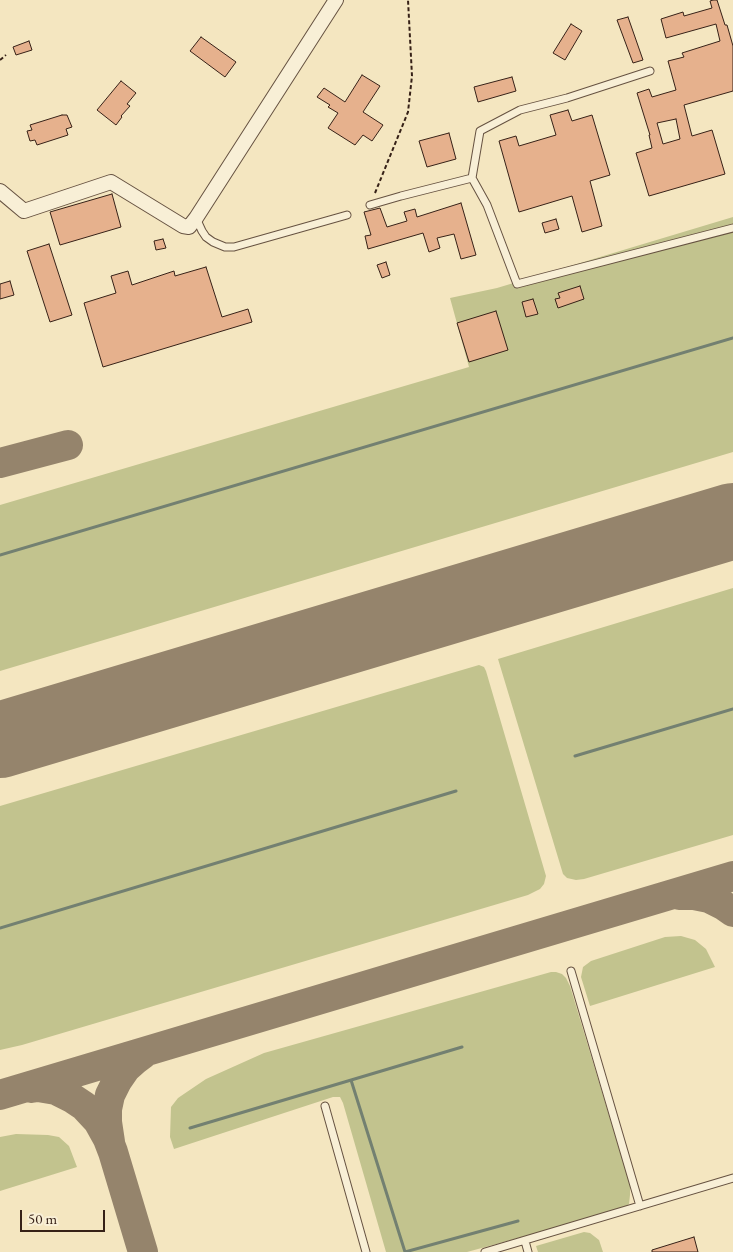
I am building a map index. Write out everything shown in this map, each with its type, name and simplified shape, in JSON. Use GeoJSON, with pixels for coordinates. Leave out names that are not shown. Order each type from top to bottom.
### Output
{"type":"FeatureCollection","features":[{"type":"Feature","properties":{"kind":"street"},"geometry":{"type":"LineString","coordinates":[[0,191],[24,211],[111,182],[183,226],[189,227],[336,0]]}},
{"type":"Feature","properties":{"kind":"lane"},"geometry":{"type":"LineString","coordinates":[[650,71],[567,98],[520,110],[480,131],[472,178],[487,206],[518,284],[733,228]]}},
{"type":"Feature","properties":{"kind":"lane"},"geometry":{"type":"LineString","coordinates":[[370,205],[472,178]]}},
{"type":"Feature","properties":{"kind":"lane"},"geometry":{"type":"LineString","coordinates":[[196,218],[206,237],[226,247],[234,247],[347,215]]}},
{"type":"Feature","properties":{"kind":"lane"},"geometry":{"type":"LineString","coordinates":[[571,971],[640,1206]]}},
{"type":"Feature","properties":{"kind":"lane"},"geometry":{"type":"LineString","coordinates":[[325,1106],[366,1252]]}},
{"type":"Feature","properties":{"kind":"lane"},"geometry":{"type":"LineString","coordinates":[[485,1252],[733,1178]]}},
{"type":"Feature","properties":{"kind":"lane"},"geometry":{"type":"LineString","coordinates":[[525,1241],[528,1252]]}},
{"type":"Feature","properties":{"kind":"path"},"geometry":{"type":"LineString","coordinates":[[370,205],[408,112],[412,76],[408,0]]}},
{"type":"Feature","properties":{"kind":"path"},"geometry":{"type":"LineString","coordinates":[[0,60],[6,55]]}},
{"type":"Feature","properties":{"kind":"green space"},"geometry":{"type":"Polygon","coordinates":[[[733,217],[733,452],[0,671],[0,505],[469,367],[450,298],[497,288],[733,217]]]}},
{"type":"Feature","properties":{"kind":"green space"},"geometry":{"type":"Polygon","coordinates":[[[733,588],[733,835],[584,879],[567,878],[563,874],[498,659],[733,588]]]}},
{"type":"Feature","properties":{"kind":"green space"},"geometry":{"type":"Polygon","coordinates":[[[479,665],[484,667],[486,671],[546,876],[544,884],[540,889],[528,895],[0,1050],[0,806],[479,665]]]}},
{"type":"Feature","properties":{"kind":"green space"},"geometry":{"type":"Polygon","coordinates":[[[681,936],[695,940],[706,949],[715,967],[590,1006],[581,977],[583,967],[591,961],[665,937],[681,936]]]}},
{"type":"Feature","properties":{"kind":"green space"},"geometry":{"type":"Polygon","coordinates":[[[551,972],[562,974],[570,986],[630,1185],[629,1204],[621,1210],[467,1252],[386,1252],[340,1097],[333,1097],[174,1149],[170,1137],[171,1107],[178,1098],[206,1079],[264,1053],[551,972]]]}},
{"type":"Feature","properties":{"kind":"green space"},"geometry":{"type":"Polygon","coordinates":[[[16,1134],[59,1137],[69,1146],[77,1167],[0,1191],[0,1137],[16,1134]]]}},
{"type":"Feature","properties":{"kind":"green space"},"geometry":{"type":"Polygon","coordinates":[[[584,1232],[590,1233],[599,1240],[603,1252],[538,1252],[536,1246],[584,1232]]]}},
{"type":"Feature","properties":{"kind":"building"},"geometry":{"type":"Polygon","coordinates":[[[717,0],[733,46],[733,91],[684,105],[692,136],[712,130],[725,174],[649,196],[636,153],[652,148],[637,93],[649,89],[652,97],[676,90],[668,61],[684,57],[682,53],[720,41],[716,24],[666,38],[661,19],[683,12],[684,16],[712,8],[710,1],[717,0]],[[676,119],[657,123],[663,144],[680,139],[676,119]]]}},
{"type":"Feature","properties":{"kind":"building"},"geometry":{"type":"Polygon","coordinates":[[[628,17],[643,60],[633,63],[617,20],[628,17]]]}},
{"type":"Feature","properties":{"kind":"building"},"geometry":{"type":"Polygon","coordinates":[[[571,24],[582,31],[565,60],[553,53],[571,24]]]}},
{"type":"Feature","properties":{"kind":"building"},"geometry":{"type":"Polygon","coordinates":[[[201,37],[236,62],[225,77],[190,51],[201,37]]]}},
{"type":"Feature","properties":{"kind":"building"},"geometry":{"type":"Polygon","coordinates":[[[29,41],[32,50],[16,55],[13,47],[29,41]]]}},
{"type":"Feature","properties":{"kind":"building"},"geometry":{"type":"Polygon","coordinates":[[[362,75],[380,86],[363,112],[383,125],[372,141],[363,135],[355,145],[328,128],[338,113],[328,107],[330,105],[317,97],[324,88],[345,102],[362,75]]]}},
{"type":"Feature","properties":{"kind":"building"},"geometry":{"type":"Polygon","coordinates":[[[512,77],[516,91],[478,102],[474,87],[512,77]]]}},
{"type":"Feature","properties":{"kind":"building"},"geometry":{"type":"Polygon","coordinates":[[[121,81],[136,93],[127,104],[130,106],[116,125],[97,110],[121,81]]]}},
{"type":"Feature","properties":{"kind":"building"},"geometry":{"type":"Polygon","coordinates":[[[568,110],[572,121],[592,115],[610,175],[590,181],[602,226],[582,232],[572,196],[519,212],[499,141],[516,136],[519,146],[556,135],[550,115],[568,110]]]}},
{"type":"Feature","properties":{"kind":"building"},"geometry":{"type":"Polygon","coordinates":[[[67,115],[72,127],[66,129],[68,135],[37,145],[35,140],[30,141],[27,131],[32,130],[30,125],[67,115]]]}},
{"type":"Feature","properties":{"kind":"building"},"geometry":{"type":"Polygon","coordinates":[[[449,133],[456,159],[427,167],[419,141],[449,133]]]}},
{"type":"Feature","properties":{"kind":"building"},"geometry":{"type":"Polygon","coordinates":[[[112,194],[121,227],[60,245],[50,212],[112,194]]]}},
{"type":"Feature","properties":{"kind":"building"},"geometry":{"type":"Polygon","coordinates":[[[461,203],[476,255],[461,259],[454,234],[437,238],[440,248],[429,252],[423,233],[368,249],[365,236],[371,235],[364,212],[380,208],[387,227],[407,221],[404,212],[415,209],[417,217],[461,203]]]}},
{"type":"Feature","properties":{"kind":"building"},"geometry":{"type":"Polygon","coordinates":[[[556,219],[559,229],[545,233],[542,223],[556,219]]]}},
{"type":"Feature","properties":{"kind":"building"},"geometry":{"type":"Polygon","coordinates":[[[163,239],[166,248],[156,250],[154,241],[163,239]]]}},
{"type":"Feature","properties":{"kind":"building"},"geometry":{"type":"Polygon","coordinates":[[[49,244],[72,315],[50,322],[27,251],[49,244]]]}},
{"type":"Feature","properties":{"kind":"building"},"geometry":{"type":"Polygon","coordinates":[[[386,262],[390,275],[382,278],[377,265],[386,262]]]}},
{"type":"Feature","properties":{"kind":"building"},"geometry":{"type":"Polygon","coordinates":[[[206,267],[222,317],[248,309],[252,322],[103,367],[84,303],[116,293],[111,276],[128,271],[132,285],[174,271],[175,276],[206,267]]]}},
{"type":"Feature","properties":{"kind":"building"},"geometry":{"type":"Polygon","coordinates":[[[10,281],[14,295],[0,299],[0,284],[10,281]]]}},
{"type":"Feature","properties":{"kind":"building"},"geometry":{"type":"Polygon","coordinates":[[[580,286],[584,299],[558,308],[555,299],[560,298],[558,293],[580,286]]]}},
{"type":"Feature","properties":{"kind":"building"},"geometry":{"type":"Polygon","coordinates":[[[533,299],[538,314],[526,317],[522,302],[533,299]]]}},
{"type":"Feature","properties":{"kind":"building"},"geometry":{"type":"Polygon","coordinates":[[[496,311],[508,350],[469,362],[457,323],[496,311]]]}},
{"type":"Feature","properties":{"kind":"building"},"geometry":{"type":"Polygon","coordinates":[[[694,1237],[698,1252],[652,1252],[652,1250],[694,1237]]]}},
{"type":"Feature","properties":{"kind":"waterway"},"geometry":{"type":"LineString","coordinates":[[0,555],[733,338]]}},
{"type":"Feature","properties":{"kind":"waterway"},"geometry":{"type":"LineString","coordinates":[[575,756],[733,709]]}},
{"type":"Feature","properties":{"kind":"waterway"},"geometry":{"type":"LineString","coordinates":[[0,928],[456,791]]}},
{"type":"Feature","properties":{"kind":"waterway"},"geometry":{"type":"LineString","coordinates":[[190,1128],[462,1047]]}},
{"type":"Feature","properties":{"kind":"waterway"},"geometry":{"type":"LineString","coordinates":[[351,1080],[405,1252]]}},
{"type":"Feature","properties":{"kind":"waterway"},"geometry":{"type":"LineString","coordinates":[[405,1252],[518,1221]]}},
{"type":"Feature","properties":{"kind":"taxiway"},"geometry":{"type":"LineString","coordinates":[[0,463],[68,445]]}},
{"type":"Feature","properties":{"kind":"taxiway"},"geometry":{"type":"LineString","coordinates":[[0,1095],[733,876]]}},
{"type":"Feature","properties":{"kind":"taxiway"},"geometry":{"type":"LineString","coordinates":[[679,895],[709,898],[733,912]]}},
{"type":"Feature","properties":{"kind":"taxiway"},"geometry":{"type":"LineString","coordinates":[[110,1142],[107,1122],[110,1095],[126,1068],[143,1054]]}},
{"type":"Feature","properties":{"kind":"taxiway"},"geometry":{"type":"LineString","coordinates":[[31,1088],[38,1087],[56,1090],[84,1106],[98,1121],[113,1152],[143,1252]]}},
{"type":"Feature","properties":{"kind":"runway"},"geometry":{"type":"LineString","coordinates":[[0,740],[733,521]]}}]}
